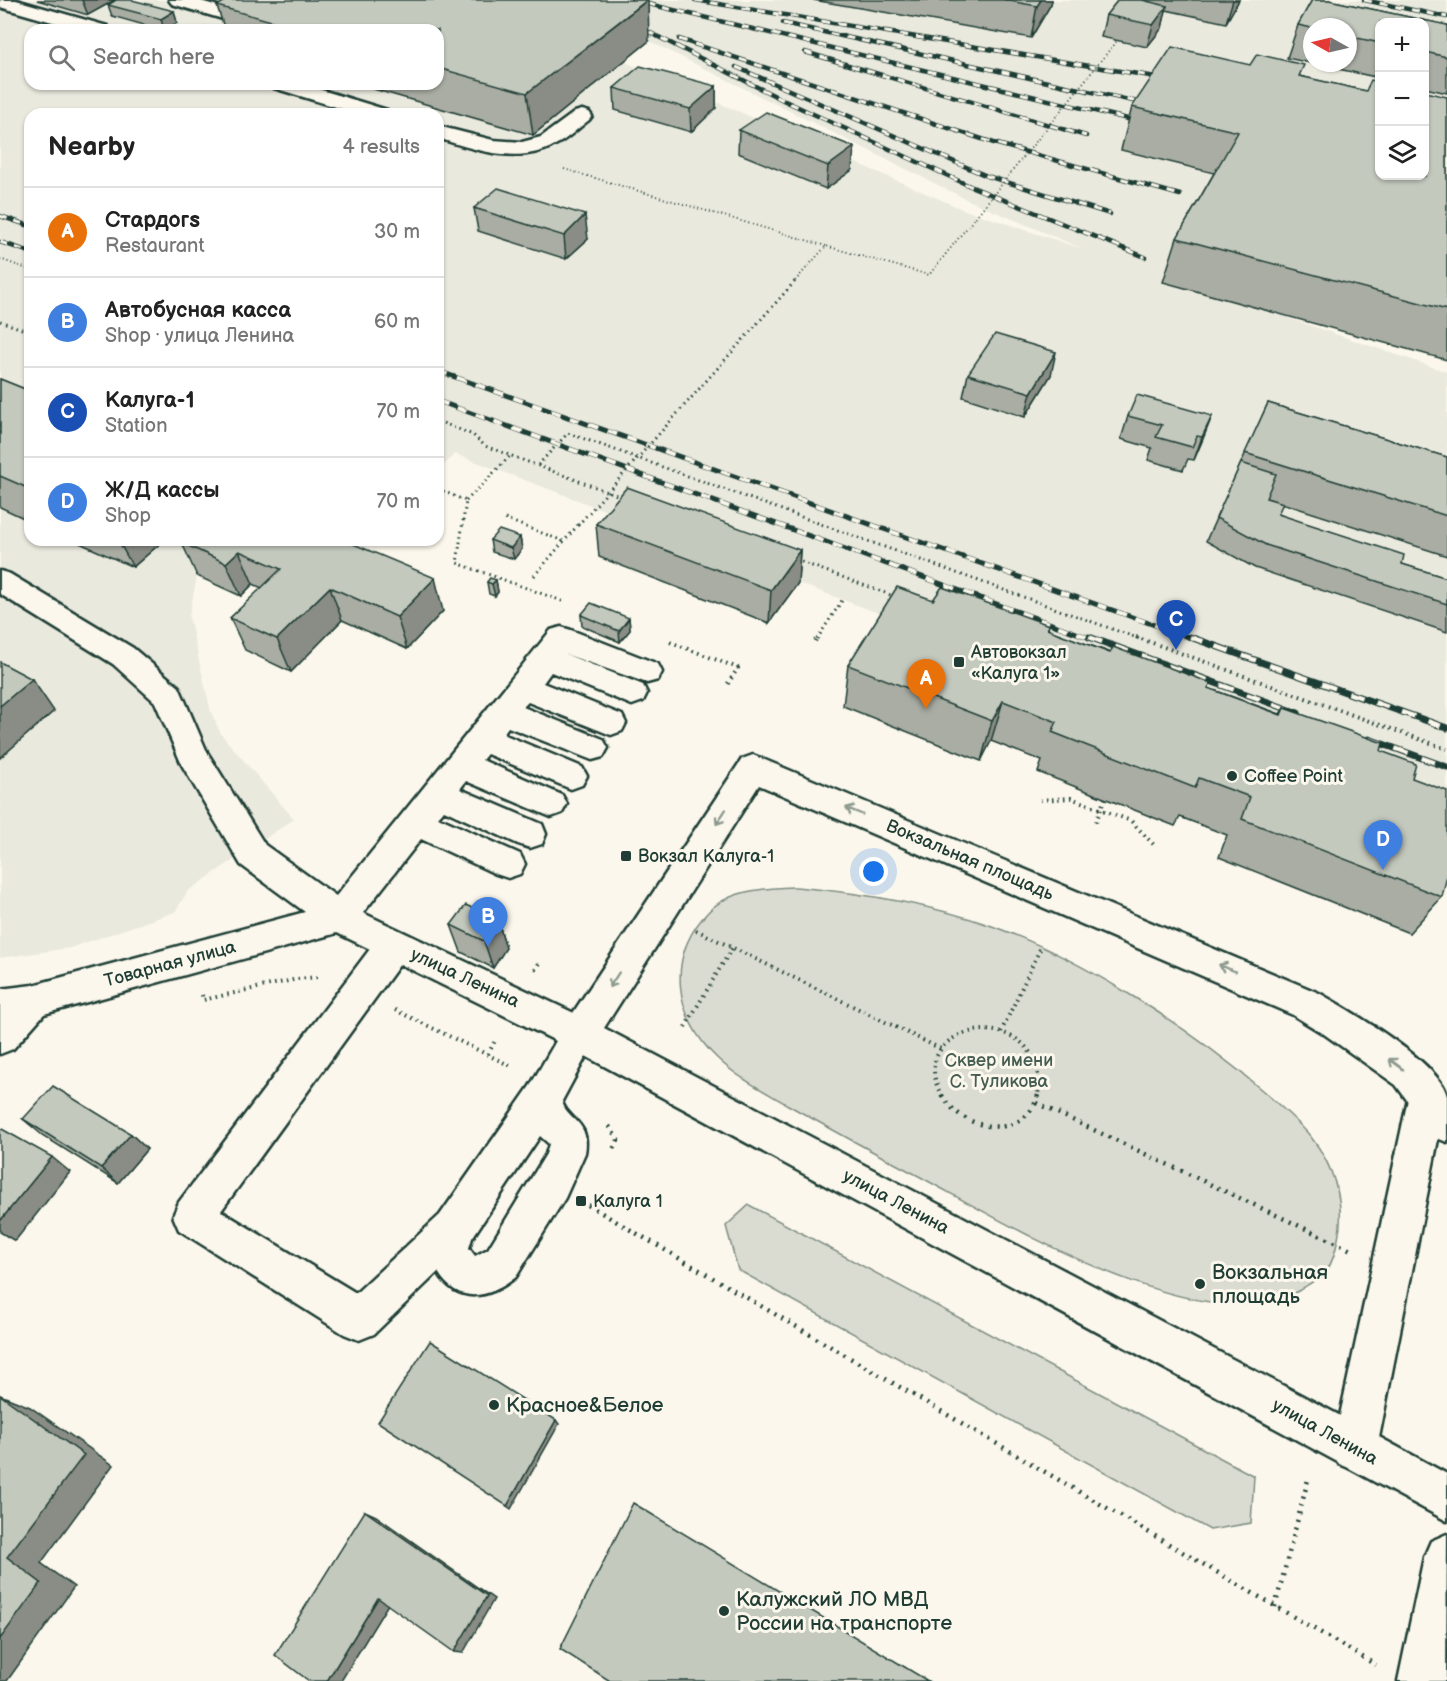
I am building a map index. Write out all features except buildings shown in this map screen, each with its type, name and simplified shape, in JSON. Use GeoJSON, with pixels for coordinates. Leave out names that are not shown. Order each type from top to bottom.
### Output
{"type":"FeatureCollection","features":[{"type":"Feature","properties":{"kind":"main road"},"geometry":{"type":"LineString","coordinates":[[178,0],[239,24]]}},
{"type":"Feature","properties":{"kind":"main road"},"geometry":{"type":"LineString","coordinates":[[0,1],[79,24]]}},
{"type":"Feature","properties":{"kind":"main road"},"geometry":{"type":"LineString","coordinates":[[244,24],[266,10]]}},
{"type":"Feature","properties":{"kind":"main road"},"geometry":{"type":"LineString","coordinates":[[301,90],[360,108]]}},
{"type":"Feature","properties":{"kind":"main road"},"geometry":{"type":"LineString","coordinates":[[444,134],[491,148],[523,147],[546,142],[582,116]]}},
{"type":"Feature","properties":{"kind":"main road","name":"улица Ленина"},"geometry":{"type":"LineString","coordinates":[[0,581],[123,656],[168,695],[193,756],[253,855],[339,918],[580,1034],[1447,1499]]}},
{"type":"Feature","properties":{"kind":"main road"},"geometry":{"type":"LineString","coordinates":[[339,918],[561,638],[640,683]]}},
{"type":"Feature","properties":{"kind":"main road"},"geometry":{"type":"LineString","coordinates":[[523,687],[610,723]]}},
{"type":"Feature","properties":{"kind":"main road"},"geometry":{"type":"LineString","coordinates":[[503,711],[592,748]]}},
{"type":"Feature","properties":{"kind":"main road"},"geometry":{"type":"LineString","coordinates":[[482,738],[572,776]]}},
{"type":"Feature","properties":{"kind":"main road"},"geometry":{"type":"LineString","coordinates":[[461,765],[551,804]]}},
{"type":"Feature","properties":{"kind":"main road","name":"Вокзальная площадь"},"geometry":{"type":"LineString","coordinates":[[580,1034],[753,768],[1276,989],[1337,1022],[1409,1073],[1437,1112]]}},
{"type":"Feature","properties":{"kind":"main road"},"geometry":{"type":"LineString","coordinates":[[438,793],[530,834]]}},
{"type":"Feature","properties":{"kind":"main road"},"geometry":{"type":"LineString","coordinates":[[416,822],[508,864]]}},
{"type":"Feature","properties":{"kind":"main road","name":"Товарная улица"},"geometry":{"type":"LineString","coordinates":[[17,1003],[339,918]]}},
{"type":"Feature","properties":{"kind":"main road"},"geometry":{"type":"LineString","coordinates":[[394,944],[193,1216],[359,1320],[454,1229],[543,1099],[580,1034]]}},
{"type":"Feature","properties":{"kind":"main road"},"geometry":{"type":"LineString","coordinates":[[0,1036],[17,1003]]}},
{"type":"Feature","properties":{"kind":"main road"},"geometry":{"type":"LineString","coordinates":[[454,1229],[448,1251],[456,1268],[474,1277],[488,1275],[502,1263],[563,1162],[568,1143],[562,1129],[548,1119],[543,1099]]}},
{"type":"Feature","properties":{"kind":"main road"},"geometry":{"type":"LineString","coordinates":[[1355,1448],[1437,1112]]}},
{"type":"Feature","properties":{"kind":"main road"},"geometry":{"type":"LineString","coordinates":[[1403,1675],[1447,1557]]}},
{"type":"Feature","properties":{"kind":"path"},"geometry":{"type":"LineString","coordinates":[[559,167],[929,275],[1125,33]]}},
{"type":"Feature","properties":{"kind":"path"},"geometry":{"type":"LineString","coordinates":[[534,576],[826,246]]}},
{"type":"Feature","properties":{"kind":"path"},"geometry":{"type":"LineString","coordinates":[[0,259],[24,268]]}},
{"type":"Feature","properties":{"kind":"path"},"geometry":{"type":"LineString","coordinates":[[0,321],[24,330]]}},
{"type":"Feature","properties":{"kind":"path"},"geometry":{"type":"LineString","coordinates":[[444,423],[473,435],[485,446],[627,498]]}},
{"type":"Feature","properties":{"kind":"path"},"geometry":{"type":"LineString","coordinates":[[538,465],[568,433],[1447,749]]}},
{"type":"Feature","properties":{"kind":"path"},"geometry":{"type":"LineString","coordinates":[[511,455],[466,501],[457,563],[536,591]]}},
{"type":"Feature","properties":{"kind":"path"},"geometry":{"type":"LineString","coordinates":[[444,492],[466,501]]}},
{"type":"Feature","properties":{"kind":"path"},"geometry":{"type":"LineString","coordinates":[[505,519],[563,541]]}},
{"type":"Feature","properties":{"kind":"path"},"geometry":{"type":"LineString","coordinates":[[785,556],[897,597]]}},
{"type":"Feature","properties":{"kind":"path"},"geometry":{"type":"LineString","coordinates":[[815,641],[843,599]]}},
{"type":"Feature","properties":{"kind":"path"},"geometry":{"type":"LineString","coordinates":[[1040,800],[1071,798],[1131,821],[1155,846]]}},
{"type":"Feature","properties":{"kind":"path"},"geometry":{"type":"LineString","coordinates":[[1096,822],[1105,798]]}},
{"type":"Feature","properties":{"kind":"path"},"geometry":{"type":"LineString","coordinates":[[696,930],[940,1049]]}},
{"type":"Feature","properties":{"kind":"path"},"geometry":{"type":"LineString","coordinates":[[1002,1032],[1041,947]]}},
{"type":"Feature","properties":{"kind":"path"},"geometry":{"type":"LineString","coordinates":[[685,1027],[732,948]]}},
{"type":"Feature","properties":{"kind":"path"},"geometry":{"type":"LineString","coordinates":[[985,1028],[1002,1032],[1022,1044],[1035,1062],[1041,1083],[1036,1103],[1023,1119],[1003,1128],[979,1126],[959,1118],[944,1103],[935,1085],[934,1066],[940,1049],[953,1036],[970,1029],[985,1028]]}},
{"type":"Feature","properties":{"kind":"path"},"geometry":{"type":"LineString","coordinates":[[1036,1103],[1353,1251]]}},
{"type":"Feature","properties":{"kind":"path"},"geometry":{"type":"LineString","coordinates":[[581,1201],[1275,1606],[1403,1675]]}},
{"type":"Feature","properties":{"kind":"path"},"geometry":{"type":"LineString","coordinates":[[1275,1606],[1309,1476]]}},
{"type":"Feature","properties":{"kind":"shaded area"},"geometry":{"type":"Polygon","coordinates":[[[0,0],[483,0],[962,209],[1083,249],[968,200],[649,41],[526,0],[1447,0],[1447,360],[1265,310],[1447,372],[1447,819],[931,633],[455,454],[444,465],[444,108],[24,108],[24,546],[230,546],[197,576],[189,617],[211,712],[221,734],[294,819],[188,891],[175,912],[70,948],[0,958],[0,0]]]}},
{"type":"Feature","properties":{"kind":"green space","name":"Сквер имени С. Туликова"},"geometry":{"type":"Polygon","coordinates":[[[796,887],[895,900],[945,911],[992,926],[1026,940],[1098,976],[1170,1020],[1235,1067],[1263,1091],[1294,1119],[1319,1148],[1336,1185],[1340,1212],[1336,1247],[1327,1270],[1300,1290],[1259,1303],[1211,1302],[1158,1290],[1103,1270],[997,1219],[834,1131],[734,1072],[703,1043],[684,1006],[680,986],[681,967],[686,947],[695,929],[709,911],[728,898],[750,891],[796,887]]]}},
{"type":"Feature","properties":{"kind":"green space"},"geometry":{"type":"Polygon","coordinates":[[[749,1205],[1254,1476],[1251,1523],[1210,1530],[738,1270],[726,1226],[749,1205]]]}},
{"type":"Feature","properties":{"kind":"railway"},"geometry":{"type":"LineString","coordinates":[[632,0],[1132,120]]}},
{"type":"Feature","properties":{"kind":"railway"},"geometry":{"type":"LineString","coordinates":[[695,0],[1168,79]]}},
{"type":"Feature","properties":{"kind":"railway"},"geometry":{"type":"LineString","coordinates":[[1364,0],[1447,17]]}},
{"type":"Feature","properties":{"kind":"railway"},"geometry":{"type":"LineString","coordinates":[[783,23],[1142,103]]}},
{"type":"Feature","properties":{"kind":"railway"},"geometry":{"type":"LineString","coordinates":[[633,24],[785,101],[970,186],[1145,257]]}},
{"type":"Feature","properties":{"kind":"railway"},"geometry":{"type":"LineString","coordinates":[[679,39],[994,143],[1180,195]]}},
{"type":"Feature","properties":{"kind":"railway"},"geometry":{"type":"LineString","coordinates":[[805,52],[1086,136]]}},
{"type":"Feature","properties":{"kind":"railway"},"geometry":{"type":"LineString","coordinates":[[736,67],[987,176],[1110,214]]}},
{"type":"Feature","properties":{"kind":"railway"},"geometry":{"type":"LineString","coordinates":[[0,216],[24,224]]}},
{"type":"Feature","properties":{"kind":"railway"},"geometry":{"type":"LineString","coordinates":[[0,242],[24,250]]}},
{"type":"Feature","properties":{"kind":"railway"},"geometry":{"type":"LineString","coordinates":[[444,373],[1194,639]]}},
{"type":"Feature","properties":{"kind":"railway"},"geometry":{"type":"LineString","coordinates":[[444,403],[1093,639]]}},
{"type":"Feature","properties":{"kind":"railway"},"geometry":{"type":"LineString","coordinates":[[1089,637],[1298,713]]}},
{"type":"Feature","properties":{"kind":"railway"},"geometry":{"type":"LineString","coordinates":[[1190,637],[1447,728]]}},
{"type":"Feature","properties":{"kind":"railway"},"geometry":{"type":"LineString","coordinates":[[1369,739],[1447,767]]}},
{"type":"Feature","properties":{"kind":"place","name":"Калуга-1"},"geometry":{"type":"Point","coordinates":[1176,650]}},
{"type":"Feature","properties":{"kind":"place","name":"Автовокзал «Калуга 1»"},"geometry":{"type":"Point","coordinates":[959,662]}},
{"type":"Feature","properties":{"kind":"place","name":"Стардогs"},"geometry":{"type":"Point","coordinates":[926,709]}},
{"type":"Feature","properties":{"kind":"place","name":"Coffee Point"},"geometry":{"type":"Point","coordinates":[1232,776]}},
{"type":"Feature","properties":{"kind":"place","name":"Вокзал Калуга-1"},"geometry":{"type":"Point","coordinates":[626,856]}},
{"type":"Feature","properties":{"kind":"place","name":"Ж/Д кассы"},"geometry":{"type":"Point","coordinates":[1383,870]}},
{"type":"Feature","properties":{"kind":"place","name":"Автобусная касса"},"geometry":{"type":"Point","coordinates":[488,947]}},
{"type":"Feature","properties":{"kind":"place","name":"Калуга 1"},"geometry":{"type":"Point","coordinates":[581,1201]}},
{"type":"Feature","properties":{"kind":"place","name":"Вокзальная площадь"},"geometry":{"type":"Point","coordinates":[1200,1284]}},
{"type":"Feature","properties":{"kind":"place","name":"Красное&Белое"},"geometry":{"type":"Point","coordinates":[494,1405]}},
{"type":"Feature","properties":{"kind":"place","name":"Калужский ЛО МВД России на транспорте"},"geometry":{"type":"Point","coordinates":[724,1611]}}]}
